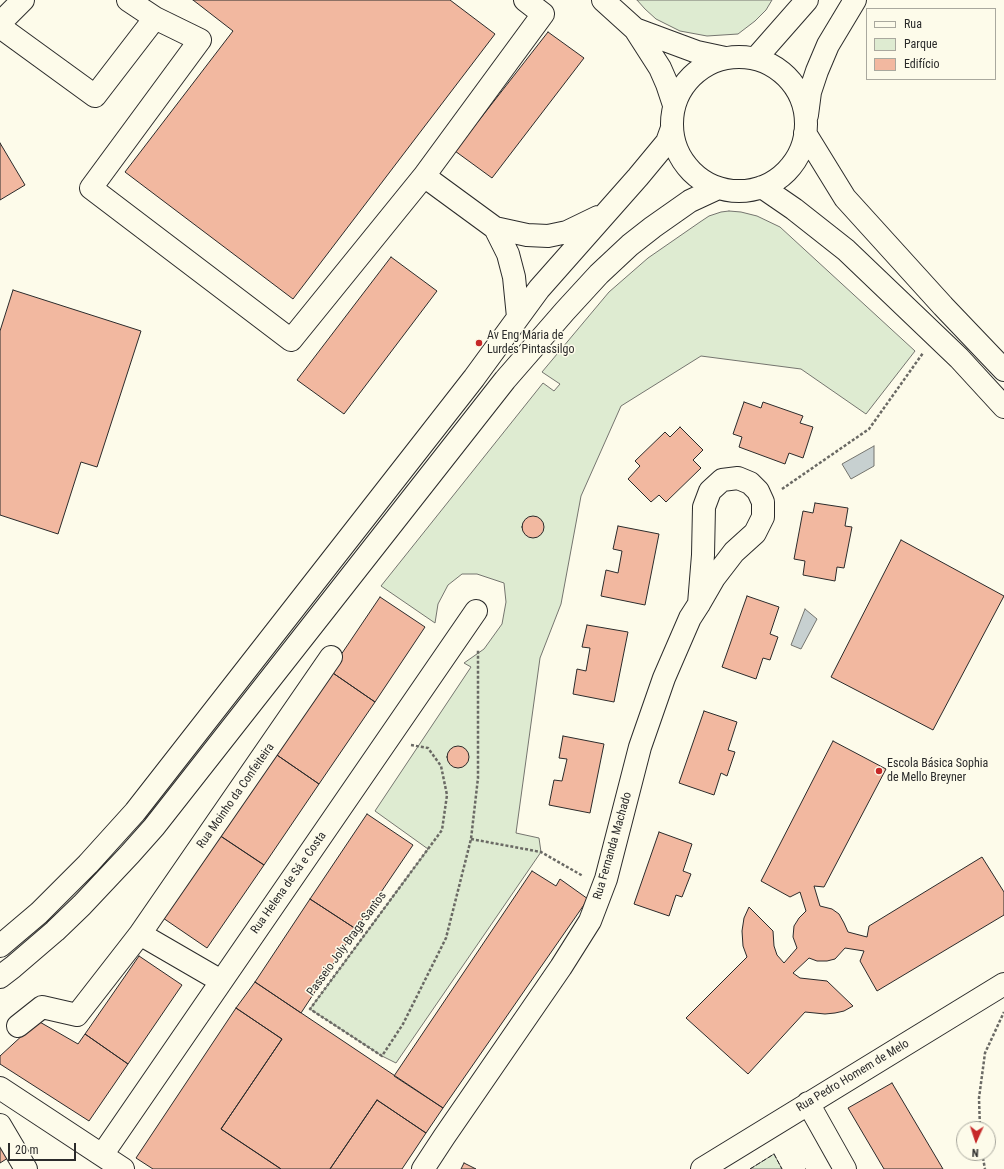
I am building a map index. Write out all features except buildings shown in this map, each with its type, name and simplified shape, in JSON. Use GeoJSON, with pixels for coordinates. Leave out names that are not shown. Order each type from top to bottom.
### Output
{"type":"FeatureCollection","features":[{"type":"Feature","properties":{"kind":"street"},"geometry":{"type":"LineString","coordinates":[[0,23],[23,0]]}},
{"type":"Feature","properties":{"kind":"street"},"geometry":{"type":"LineString","coordinates":[[128,0],[154,18],[200,40],[91,188],[290,340],[424,176],[543,14],[524,0]]}},
{"type":"Feature","properties":{"kind":"street"},"geometry":{"type":"LineString","coordinates":[[603,0],[635,29],[660,68],[674,105]]}},
{"type":"Feature","properties":{"kind":"street"},"geometry":{"type":"LineString","coordinates":[[756,58],[807,0]]}},
{"type":"Feature","properties":{"kind":"street"},"geometry":{"type":"LineString","coordinates":[[855,0],[828,46],[817,71],[810,92],[806,125],[803,145],[795,162],[778,179],[762,187],[738,191],[718,188],[697,177],[680,158],[672,136],[672,128],[674,105],[684,83],[706,64],[732,56],[756,58],[777,68],[794,84],[804,105],[806,125],[845,198],[1004,370]]}},
{"type":"Feature","properties":{"kind":"street"},"geometry":{"type":"LineString","coordinates":[[0,27],[96,96],[154,18]]}},
{"type":"Feature","properties":{"kind":"street"},"geometry":{"type":"LineString","coordinates":[[635,29],[697,52],[725,58]]}},
{"type":"Feature","properties":{"kind":"street"},"geometry":{"type":"LineString","coordinates":[[0,946],[39,913],[88,864],[135,812],[474,378],[539,289],[667,142],[672,128]]}},
{"type":"Feature","properties":{"kind":"street"},"geometry":{"type":"LineString","coordinates":[[424,176],[495,228],[527,235],[548,236],[567,232],[606,213]]}},
{"type":"Feature","properties":{"kind":"street"},"geometry":{"type":"LineString","coordinates":[[762,187],[794,209],[846,250],[958,358],[1004,407]]}},
{"type":"Feature","properties":{"kind":"street"},"geometry":{"type":"LineString","coordinates":[[0,977],[55,931],[120,865],[154,827],[505,380],[565,310],[599,274],[630,245],[690,201],[718,188]]}},
{"type":"Feature","properties":{"kind":"street"},"geometry":{"type":"LineString","coordinates":[[495,228],[508,254],[514,277],[518,317]]}},
{"type":"Feature","properties":{"kind":"street","name":"Rua Fernanda Machado"},"geometry":{"type":"LineString","coordinates":[[423,1169],[581,937],[590,921],[606,879],[640,747],[664,678],[684,631],[714,578],[734,552],[756,533],[762,517],[763,502],[758,491],[750,482],[738,478],[722,480],[710,491],[704,507],[703,555],[698,604]]}},
{"type":"Feature","properties":{"kind":"street","name":"Rua Helena de Sá e Costa"},"geometry":{"type":"LineString","coordinates":[[102,1155],[476,611]]}},
{"type":"Feature","properties":{"kind":"street","name":"Rua Moinho da Confeiteira"},"geometry":{"type":"LineString","coordinates":[[18,1026],[42,1007],[77,1015],[140,934],[331,657]]}},
{"type":"Feature","properties":{"kind":"street"},"geometry":{"type":"LineString","coordinates":[[140,934],[221,981]]}},
{"type":"Feature","properties":{"kind":"street","name":"Rua Pedro Homem de Melo"},"geometry":{"type":"LineString","coordinates":[[702,1169],[1004,984]]}},
{"type":"Feature","properties":{"kind":"street"},"geometry":{"type":"LineString","coordinates":[[0,1088],[122,1169]]}},
{"type":"Feature","properties":{"kind":"street"},"geometry":{"type":"LineString","coordinates":[[808,1103],[845,1169]]}},
{"type":"Feature","properties":{"kind":"street"},"geometry":{"type":"LineString","coordinates":[[0,1125],[26,1169]]}},
{"type":"Feature","properties":{"kind":"path"},"geometry":{"type":"LineString","coordinates":[[763,502],[869,429],[935,336]]}},
{"type":"Feature","properties":{"kind":"path","name":"Passeio Joly Braga Santos"},"geometry":{"type":"LineString","coordinates":[[386,742],[428,748],[441,766],[447,795],[442,830],[310,1009],[382,1056],[403,1024],[446,938],[471,839],[478,778],[478,650]]}},
{"type":"Feature","properties":{"kind":"path"},"geometry":{"type":"LineString","coordinates":[[471,839],[541,852],[603,887]]}},
{"type":"Feature","properties":{"kind":"path"},"geometry":{"type":"LineString","coordinates":[[980,1121],[979,1098],[985,1053],[1004,1012]]}},
{"type":"Feature","properties":{"kind":"green space"},"geometry":{"type":"Polygon","coordinates":[[[637,0],[772,0],[766,10],[755,21],[738,34],[707,36],[680,31],[656,19],[637,0]]]}},
{"type":"Feature","properties":{"kind":"green space"},"geometry":{"type":"Polygon","coordinates":[[[729,211],[757,216],[780,227],[915,351],[866,414],[801,369],[701,356],[621,406],[581,496],[561,604],[540,658],[516,833],[539,838],[541,852],[396,1063],[382,1056],[310,1009],[428,849],[375,811],[471,667],[464,663],[484,649],[502,624],[506,602],[504,583],[477,574],[462,574],[448,585],[438,604],[435,623],[381,586],[543,383],[554,391],[560,384],[542,372],[609,292],[648,258],[700,222],[709,216],[729,211]]]}},
{"type":"Feature","properties":{"kind":"green space"},"geometry":{"type":"Polygon","coordinates":[[[774,1154],[782,1169],[750,1169],[774,1154]]]}},
{"type":"Feature","properties":{"kind":"shaded area"},"geometry":{"type":"Polygon","coordinates":[[[874,446],[874,466],[851,479],[842,464],[874,446]]]}},
{"type":"Feature","properties":{"kind":"shaded area"},"geometry":{"type":"Polygon","coordinates":[[[805,609],[817,619],[801,649],[791,645],[805,609]]]}},
{"type":"Feature","properties":{"kind":"fence"},"geometry":{"type":"LineString","coordinates":[[750,1169],[774,1154],[782,1169]]}},
{"type":"Feature","properties":{"kind":"place","name":"Av Eng Maria de Lurdes Pintassilgo"},"geometry":{"type":"Point","coordinates":[479,343]}},
{"type":"Feature","properties":{"kind":"place","name":"Escola Básica Sophia de Mello Breyner"},"geometry":{"type":"Point","coordinates":[879,771]}}]}
